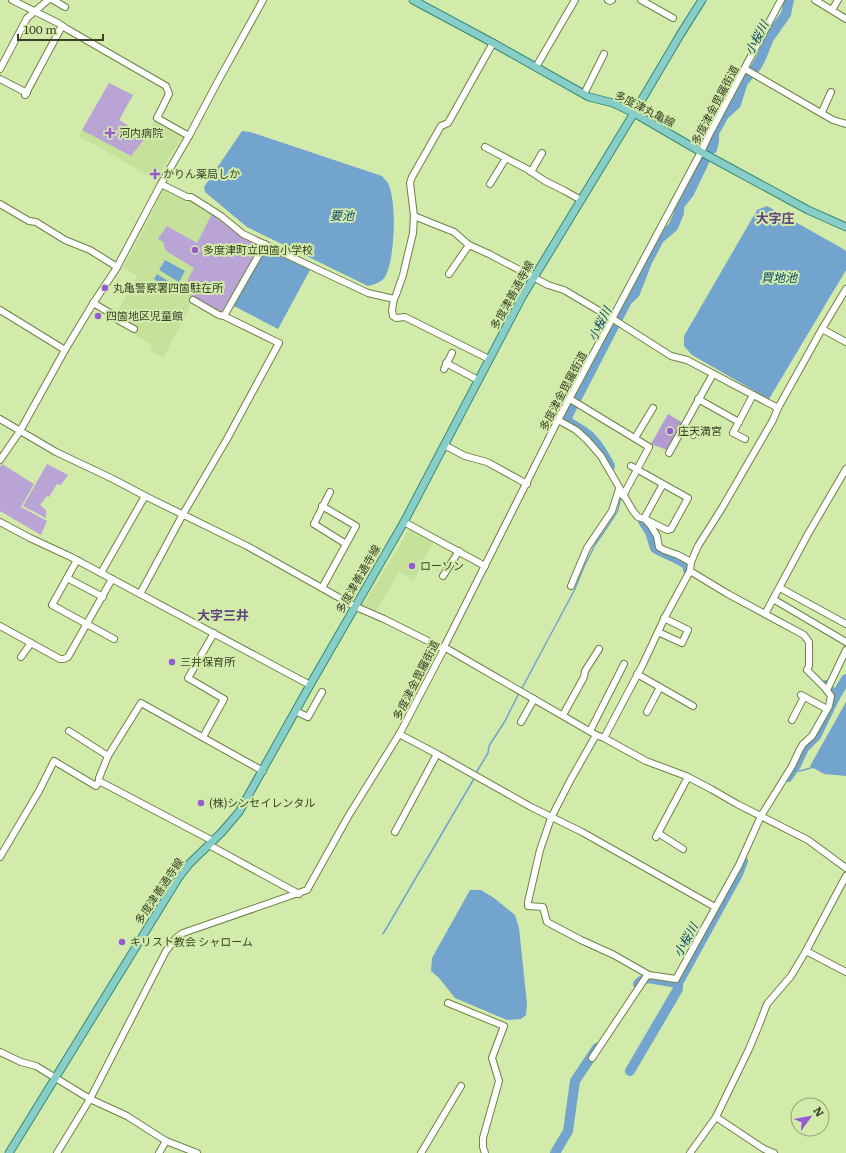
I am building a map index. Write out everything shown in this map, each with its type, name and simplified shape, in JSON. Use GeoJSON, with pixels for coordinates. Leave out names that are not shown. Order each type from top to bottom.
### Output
{"type":"FeatureCollection","features":[{"type":"Feature","properties":{"kind":"main road","name":"多度津丸亀線"},"geometry":{"type":"LineString","coordinates":[[413,0],[590,98],[613,103],[808,210],[846,227]]}},
{"type":"Feature","properties":{"kind":"main road","name":"多度津善通寺線"},"geometry":{"type":"LineString","coordinates":[[8,1153],[172,888],[189,864],[221,833],[239,812],[354,606],[404,522],[522,297],[702,0]]}},
{"type":"Feature","properties":{"kind":"street"},"geometry":{"type":"LineString","coordinates":[[12,0],[62,26],[166,86],[169,94],[157,118],[189,136]]}},
{"type":"Feature","properties":{"kind":"street"},"geometry":{"type":"LineString","coordinates":[[0,69],[27,18],[48,0]]}},
{"type":"Feature","properties":{"kind":"street"},"geometry":{"type":"LineString","coordinates":[[53,0],[65,7]]}},
{"type":"Feature","properties":{"kind":"street"},"geometry":{"type":"LineString","coordinates":[[0,460],[20,431],[65,350],[93,303],[117,267],[161,184],[189,136],[263,0]]}},
{"type":"Feature","properties":{"kind":"street"},"geometry":{"type":"LineString","coordinates":[[536,67],[574,0]]}},
{"type":"Feature","properties":{"kind":"street"},"geometry":{"type":"LineString","coordinates":[[608,0],[612,0]]}},
{"type":"Feature","properties":{"kind":"street"},"geometry":{"type":"LineString","coordinates":[[641,0],[673,18]]}},
{"type":"Feature","properties":{"kind":"street","name":"多度津金毘羅街道"},"geometry":{"type":"LineString","coordinates":[[715,907],[582,832],[531,807],[399,734],[444,648],[558,420],[613,319],[710,133],[749,71],[781,0]]}},
{"type":"Feature","properties":{"kind":"street"},"geometry":{"type":"LineString","coordinates":[[815,0],[846,19]]}},
{"type":"Feature","properties":{"kind":"street"},"geometry":{"type":"LineString","coordinates":[[832,10],[838,0]]}},
{"type":"Feature","properties":{"kind":"street"},"geometry":{"type":"LineString","coordinates":[[0,80],[26,94],[62,26]]}},
{"type":"Feature","properties":{"kind":"street"},"geometry":{"type":"LineString","coordinates":[[489,359],[405,318],[396,318],[393,316],[392,310],[394,299],[403,275],[413,233],[414,216],[410,183],[412,177],[441,126],[448,123],[493,43]]}},
{"type":"Feature","properties":{"kind":"street"},"geometry":{"type":"LineString","coordinates":[[584,94],[604,54]]}},
{"type":"Feature","properties":{"kind":"street"},"geometry":{"type":"LineString","coordinates":[[749,71],[822,112],[833,120],[846,124]]}},
{"type":"Feature","properties":{"kind":"street"},"geometry":{"type":"LineString","coordinates":[[822,112],[831,92]]}},
{"type":"Feature","properties":{"kind":"street"},"geometry":{"type":"LineString","coordinates":[[485,147],[581,200]]}},
{"type":"Feature","properties":{"kind":"street"},"geometry":{"type":"LineString","coordinates":[[531,172],[542,154]]}},
{"type":"Feature","properties":{"kind":"street"},"geometry":{"type":"LineString","coordinates":[[490,184],[506,158]]}},
{"type":"Feature","properties":{"kind":"street"},"geometry":{"type":"LineString","coordinates":[[161,184],[187,197],[190,197],[221,216],[243,234],[368,293],[394,299]]}},
{"type":"Feature","properties":{"kind":"street"},"geometry":{"type":"LineString","coordinates":[[0,204],[29,220],[36,222],[65,240],[90,250],[117,267]]}},
{"type":"Feature","properties":{"kind":"street"},"geometry":{"type":"LineString","coordinates":[[414,216],[454,232],[469,244],[548,285],[564,290],[671,356],[686,360],[778,408]]}},
{"type":"Feature","properties":{"kind":"street"},"geometry":{"type":"LineString","coordinates":[[224,316],[265,244]]}},
{"type":"Feature","properties":{"kind":"street"},"geometry":{"type":"LineString","coordinates":[[449,274],[456,258],[469,244]]}},
{"type":"Feature","properties":{"kind":"street"},"geometry":{"type":"LineString","coordinates":[[604,738],[638,674],[664,618],[690,571],[691,562],[698,546],[773,420],[778,408],[822,329],[846,289]]}},
{"type":"Feature","properties":{"kind":"street"},"geometry":{"type":"LineString","coordinates":[[140,594],[279,343],[224,316],[219,315],[192,300]]}},
{"type":"Feature","properties":{"kind":"street"},"geometry":{"type":"LineString","coordinates":[[93,303],[117,316],[118,320],[134,329]]}},
{"type":"Feature","properties":{"kind":"street"},"geometry":{"type":"LineString","coordinates":[[0,310],[65,350]]}},
{"type":"Feature","properties":{"kind":"street"},"geometry":{"type":"LineString","coordinates":[[822,329],[846,342]]}},
{"type":"Feature","properties":{"kind":"street"},"geometry":{"type":"LineString","coordinates":[[452,353],[445,366],[478,380]]}},
{"type":"Feature","properties":{"kind":"street"},"geometry":{"type":"LineString","coordinates":[[669,453],[713,374]]}},
{"type":"Feature","properties":{"kind":"street"},"geometry":{"type":"LineString","coordinates":[[745,439],[733,433],[753,395]]}},
{"type":"Feature","properties":{"kind":"street"},"geometry":{"type":"LineString","coordinates":[[570,399],[649,447],[623,496]]}},
{"type":"Feature","properties":{"kind":"street"},"geometry":{"type":"LineString","coordinates":[[698,399],[739,422]]}},
{"type":"Feature","properties":{"kind":"street"},"geometry":{"type":"LineString","coordinates":[[635,438],[649,421],[653,408]]}},
{"type":"Feature","properties":{"kind":"street"},"geometry":{"type":"LineString","coordinates":[[558,420],[576,430],[601,456],[623,496],[638,517],[668,530],[671,529],[688,498],[631,466]]}},
{"type":"Feature","properties":{"kind":"street"},"geometry":{"type":"LineString","coordinates":[[1,422],[56,452],[247,546],[354,606],[444,648],[534,698],[596,735],[646,761],[688,777],[808,840],[846,868]]}},
{"type":"Feature","properties":{"kind":"street"},"geometry":{"type":"LineString","coordinates":[[682,428],[693,435]]}},
{"type":"Feature","properties":{"kind":"street"},"geometry":{"type":"LineString","coordinates":[[444,445],[465,456],[487,462],[527,484]]}},
{"type":"Feature","properties":{"kind":"street"},"geometry":{"type":"LineString","coordinates":[[765,614],[808,534],[846,469]]}},
{"type":"Feature","properties":{"kind":"street"},"geometry":{"type":"LineString","coordinates":[[645,519],[663,484]]}},
{"type":"Feature","properties":{"kind":"street"},"geometry":{"type":"LineString","coordinates":[[571,586],[587,548],[612,511],[619,489]]}},
{"type":"Feature","properties":{"kind":"street"},"geometry":{"type":"LineString","coordinates":[[330,492],[314,524],[346,544]]}},
{"type":"Feature","properties":{"kind":"street"},"geometry":{"type":"LineString","coordinates":[[101,573],[145,496]]}},
{"type":"Feature","properties":{"kind":"street"},"geometry":{"type":"LineString","coordinates":[[322,506],[356,526],[322,588]]}},
{"type":"Feature","properties":{"kind":"street"},"geometry":{"type":"LineString","coordinates":[[645,519],[657,536],[659,547],[691,562]]}},
{"type":"Feature","properties":{"kind":"street"},"geometry":{"type":"LineString","coordinates":[[0,522],[77,560],[310,685]]}},
{"type":"Feature","properties":{"kind":"street"},"geometry":{"type":"LineString","coordinates":[[404,522],[485,566]]}},
{"type":"Feature","properties":{"kind":"street"},"geometry":{"type":"LineString","coordinates":[[443,576],[459,551]]}},
{"type":"Feature","properties":{"kind":"street"},"geometry":{"type":"LineString","coordinates":[[77,560],[52,605],[114,639]]}},
{"type":"Feature","properties":{"kind":"street"},"geometry":{"type":"LineString","coordinates":[[596,735],[571,779],[552,818],[540,850],[528,906],[542,907],[547,922],[614,955],[646,978],[676,979],[739,865],[761,816],[792,766],[803,744],[812,736],[830,706],[831,696],[828,688],[808,668],[809,642],[804,636],[690,571]]}},
{"type":"Feature","properties":{"kind":"street"},"geometry":{"type":"LineString","coordinates":[[67,578],[103,597]]}},
{"type":"Feature","properties":{"kind":"street"},"geometry":{"type":"LineString","coordinates":[[0,626],[60,659],[64,659],[68,657],[112,579]]}},
{"type":"Feature","properties":{"kind":"street"},"geometry":{"type":"LineString","coordinates":[[780,588],[846,624]]}},
{"type":"Feature","properties":{"kind":"street"},"geometry":{"type":"LineString","coordinates":[[773,599],[846,642]]}},
{"type":"Feature","properties":{"kind":"street"},"geometry":{"type":"LineString","coordinates":[[658,632],[682,643],[688,630],[664,618]]}},
{"type":"Feature","properties":{"kind":"street"},"geometry":{"type":"LineString","coordinates":[[203,737],[224,699],[188,678],[214,634]]}},
{"type":"Feature","properties":{"kind":"street"},"geometry":{"type":"LineString","coordinates":[[22,657],[31,643]]}},
{"type":"Feature","properties":{"kind":"street"},"geometry":{"type":"LineString","coordinates":[[563,715],[584,677],[585,672],[599,649]]}},
{"type":"Feature","properties":{"kind":"street"},"geometry":{"type":"LineString","coordinates":[[828,688],[846,650]]}},
{"type":"Feature","properties":{"kind":"street"},"geometry":{"type":"LineString","coordinates":[[590,731],[601,702],[615,674],[624,664]]}},
{"type":"Feature","properties":{"kind":"street"},"geometry":{"type":"LineString","coordinates":[[638,674],[693,706]]}},
{"type":"Feature","properties":{"kind":"street"},"geometry":{"type":"LineString","coordinates":[[647,712],[660,687]]}},
{"type":"Feature","properties":{"kind":"street"},"geometry":{"type":"LineString","coordinates":[[295,711],[308,717],[322,692]]}},
{"type":"Feature","properties":{"kind":"street"},"geometry":{"type":"LineString","coordinates":[[792,720],[802,696],[827,709]]}},
{"type":"Feature","properties":{"kind":"street"},"geometry":{"type":"LineString","coordinates":[[521,722],[534,698]]}},
{"type":"Feature","properties":{"kind":"street"},"geometry":{"type":"LineString","coordinates":[[99,782],[98,778],[108,756],[141,703],[263,771]]}},
{"type":"Feature","properties":{"kind":"street"},"geometry":{"type":"LineString","coordinates":[[69,731],[108,756]]}},
{"type":"Feature","properties":{"kind":"street"},"geometry":{"type":"LineString","coordinates":[[57,1153],[90,1099],[166,951],[176,938],[183,933],[307,890],[349,815],[399,734]]}},
{"type":"Feature","properties":{"kind":"street"},"geometry":{"type":"LineString","coordinates":[[395,832],[437,754]]}},
{"type":"Feature","properties":{"kind":"street"},"geometry":{"type":"LineString","coordinates":[[0,857],[54,761],[96,786],[99,782]]}},
{"type":"Feature","properties":{"kind":"street"},"geometry":{"type":"LineString","coordinates":[[683,849],[657,835],[688,777]]}},
{"type":"Feature","properties":{"kind":"street"},"geometry":{"type":"LineString","coordinates":[[99,782],[211,843],[299,894]]}},
{"type":"Feature","properties":{"kind":"street"},"geometry":{"type":"LineString","coordinates":[[690,1153],[716,1117],[749,1049],[767,1004],[791,976],[846,876]]}},
{"type":"Feature","properties":{"kind":"street"},"geometry":{"type":"LineString","coordinates":[[806,951],[846,972]]}},
{"type":"Feature","properties":{"kind":"street"},"geometry":{"type":"LineString","coordinates":[[592,1058],[646,978]]}},
{"type":"Feature","properties":{"kind":"street"},"geometry":{"type":"LineString","coordinates":[[448,1003],[504,1026],[492,1058],[499,1081],[483,1138],[485,1153]]}},
{"type":"Feature","properties":{"kind":"street"},"geometry":{"type":"LineString","coordinates":[[0,1052],[21,1062],[36,1066],[90,1099],[127,1116],[166,1141],[197,1153]]}},
{"type":"Feature","properties":{"kind":"street"},"geometry":{"type":"LineString","coordinates":[[421,1153],[462,1086]]}},
{"type":"Feature","properties":{"kind":"street"},"geometry":{"type":"LineString","coordinates":[[716,1117],[764,1149],[774,1153]]}},
{"type":"Feature","properties":{"kind":"street"},"geometry":{"type":"LineString","coordinates":[[159,1153],[166,1141]]}},
{"type":"Feature","properties":{"kind":"shaded area","name":"河内病院"},"geometry":{"type":"Polygon","coordinates":[[[109,83],[133,95],[119,120],[146,137],[155,119],[183,136],[164,165],[158,181],[79,136],[109,83]]]}},
{"type":"Feature","properties":{"kind":"shaded area"},"geometry":{"type":"Polygon","coordinates":[[[109,83],[133,95],[119,120],[146,137],[131,156],[82,130],[109,83]]]}},
{"type":"Feature","properties":{"kind":"shaded area","name":"多度津町立四箇小学校"},"geometry":{"type":"Polygon","coordinates":[[[163,188],[189,200],[215,216],[247,240],[192,297],[190,300],[190,307],[163,358],[150,351],[152,345],[132,333],[135,326],[120,318],[121,316],[116,313],[137,276],[123,267],[144,229],[163,188]]]}},
{"type":"Feature","properties":{"kind":"shaded area"},"geometry":{"type":"Polygon","coordinates":[[[212,214],[241,237],[260,246],[224,311],[219,312],[192,297],[187,289],[187,282],[194,268],[166,251],[163,242],[158,239],[167,226],[197,243],[212,214]]]}},
{"type":"Feature","properties":{"kind":"shaded area"},"geometry":{"type":"Polygon","coordinates":[[[668,414],[683,423],[667,450],[651,444],[668,414]]]}},
{"type":"Feature","properties":{"kind":"shaded area"},"geometry":{"type":"Polygon","coordinates":[[[2,464],[34,484],[21,507],[47,521],[41,535],[0,511],[0,467],[2,464]]]}},
{"type":"Feature","properties":{"kind":"shaded area"},"geometry":{"type":"Polygon","coordinates":[[[47,464],[68,475],[61,485],[57,484],[49,497],[47,496],[40,505],[46,510],[46,518],[23,506],[47,464]]]}},
{"type":"Feature","properties":{"kind":"shaded area"},"geometry":{"type":"Polygon","coordinates":[[[410,528],[433,542],[414,581],[399,572],[375,613],[362,607],[410,528]]]}},
{"type":"Feature","properties":{"kind":"water","name":"要池"},"geometry":{"type":"Polygon","coordinates":[[[242,131],[250,132],[382,176],[388,183],[391,192],[394,215],[391,255],[386,275],[383,279],[368,286],[247,227],[205,192],[204,187],[242,131]]]}},
{"type":"Feature","properties":{"kind":"water","name":"買地池"},"geometry":{"type":"Polygon","coordinates":[[[767,206],[845,250],[846,252],[846,270],[769,399],[692,355],[684,346],[684,336],[757,210],[767,206]]]}},
{"type":"Feature","properties":{"kind":"water"},"geometry":{"type":"Polygon","coordinates":[[[262,247],[310,270],[278,329],[230,304],[262,247]]]}},
{"type":"Feature","properties":{"kind":"water"},"geometry":{"type":"Polygon","coordinates":[[[165,260],[185,271],[179,282],[159,270],[165,260]]]}},
{"type":"Feature","properties":{"kind":"water"},"geometry":{"type":"Polygon","coordinates":[[[157,274],[168,281],[165,286],[154,279],[157,274]]]}},
{"type":"Feature","properties":{"kind":"water"},"geometry":{"type":"Polygon","coordinates":[[[846,702],[846,776],[824,774],[810,766],[846,702]]]}},
{"type":"Feature","properties":{"kind":"water"},"geometry":{"type":"Polygon","coordinates":[[[470,890],[481,890],[494,898],[515,915],[519,928],[527,1004],[526,1015],[521,1019],[507,1020],[455,998],[439,978],[431,971],[432,958],[470,890]]]}},
{"type":"Feature","properties":{"kind":"waterway","name":"小桜川"},"geometry":{"type":"LineString","coordinates":[[712,149],[714,133],[724,115],[736,104],[743,82],[756,67],[769,38],[786,14],[789,0]]}},
{"type":"Feature","properties":{"kind":"waterway","name":"小桜川"},"geometry":{"type":"LineString","coordinates":[[610,466],[591,437],[566,419],[627,301],[635,293],[647,262],[659,239],[673,227],[679,213],[679,206],[689,193],[704,162]]}},
{"type":"Feature","properties":{"kind":"waterway"},"geometry":{"type":"LineString","coordinates":[[521,690],[575,589],[595,545],[618,510],[621,497]]}},
{"type":"Feature","properties":{"kind":"waterway","name":"小桜川"},"geometry":{"type":"LineString","coordinates":[[643,521],[650,532],[655,548],[684,563],[688,566],[688,570]]}},
{"type":"Feature","properties":{"kind":"waterway"},"geometry":{"type":"LineString","coordinates":[[835,697],[846,679]]}},
{"type":"Feature","properties":{"kind":"waterway","name":"小桜川"},"geometry":{"type":"LineString","coordinates":[[788,777],[796,765],[804,748],[816,736],[835,697],[826,685]]}},
{"type":"Feature","properties":{"kind":"waterway"},"geometry":{"type":"LineString","coordinates":[[476,773],[488,753],[489,746],[505,721],[519,693]]}},
{"type":"Feature","properties":{"kind":"waterway"},"geometry":{"type":"LineString","coordinates":[[793,770],[800,771],[814,767]]}},
{"type":"Feature","properties":{"kind":"waterway"},"geometry":{"type":"LineString","coordinates":[[383,934],[475,777]]}},
{"type":"Feature","properties":{"kind":"waterway","name":"小桜川"},"geometry":{"type":"LineString","coordinates":[[630,1071],[678,989],[678,983],[738,874],[743,861]]}},
{"type":"Feature","properties":{"kind":"waterway"},"geometry":{"type":"LineString","coordinates":[[638,984],[648,978],[678,983]]}},
{"type":"Feature","properties":{"kind":"waterway"},"geometry":{"type":"LineString","coordinates":[[555,1153],[568,1131],[575,1081],[597,1048]]}},
{"type":"Feature","properties":{"kind":"place","name":"河内病院"},"geometry":{"type":"Point","coordinates":[110,133]}},
{"type":"Feature","properties":{"kind":"place","name":"かりん薬局しか"},"geometry":{"type":"Point","coordinates":[155,174]}},
{"type":"Feature","properties":{"kind":"place","name":"多度津町立四箇小学校"},"geometry":{"type":"Point","coordinates":[195,250]}},
{"type":"Feature","properties":{"kind":"place","name":"丸亀警察署四箇駐在所"},"geometry":{"type":"Point","coordinates":[105,288]}},
{"type":"Feature","properties":{"kind":"place","name":"四箇地区児童館"},"geometry":{"type":"Point","coordinates":[98,316]}},
{"type":"Feature","properties":{"kind":"place","name":"庄天満宮"},"geometry":{"type":"Point","coordinates":[670,431]}},
{"type":"Feature","properties":{"kind":"place","name":"ローソン"},"geometry":{"type":"Point","coordinates":[412,566]}},
{"type":"Feature","properties":{"kind":"place","name":"三井保育所"},"geometry":{"type":"Point","coordinates":[172,662]}},
{"type":"Feature","properties":{"kind":"place","name":"(株)シンセイレンタル"},"geometry":{"type":"Point","coordinates":[201,803]}},
{"type":"Feature","properties":{"kind":"place","name":"キリスト教会 シャローム"},"geometry":{"type":"Point","coordinates":[122,942]}},
{"type":"Feature","properties":{"kind":"district","name":"大字庄"},"geometry":{"type":"Point","coordinates":[775,218]}},
{"type":"Feature","properties":{"kind":"district","name":"大字三井"},"geometry":{"type":"Point","coordinates":[223,615]}}]}
